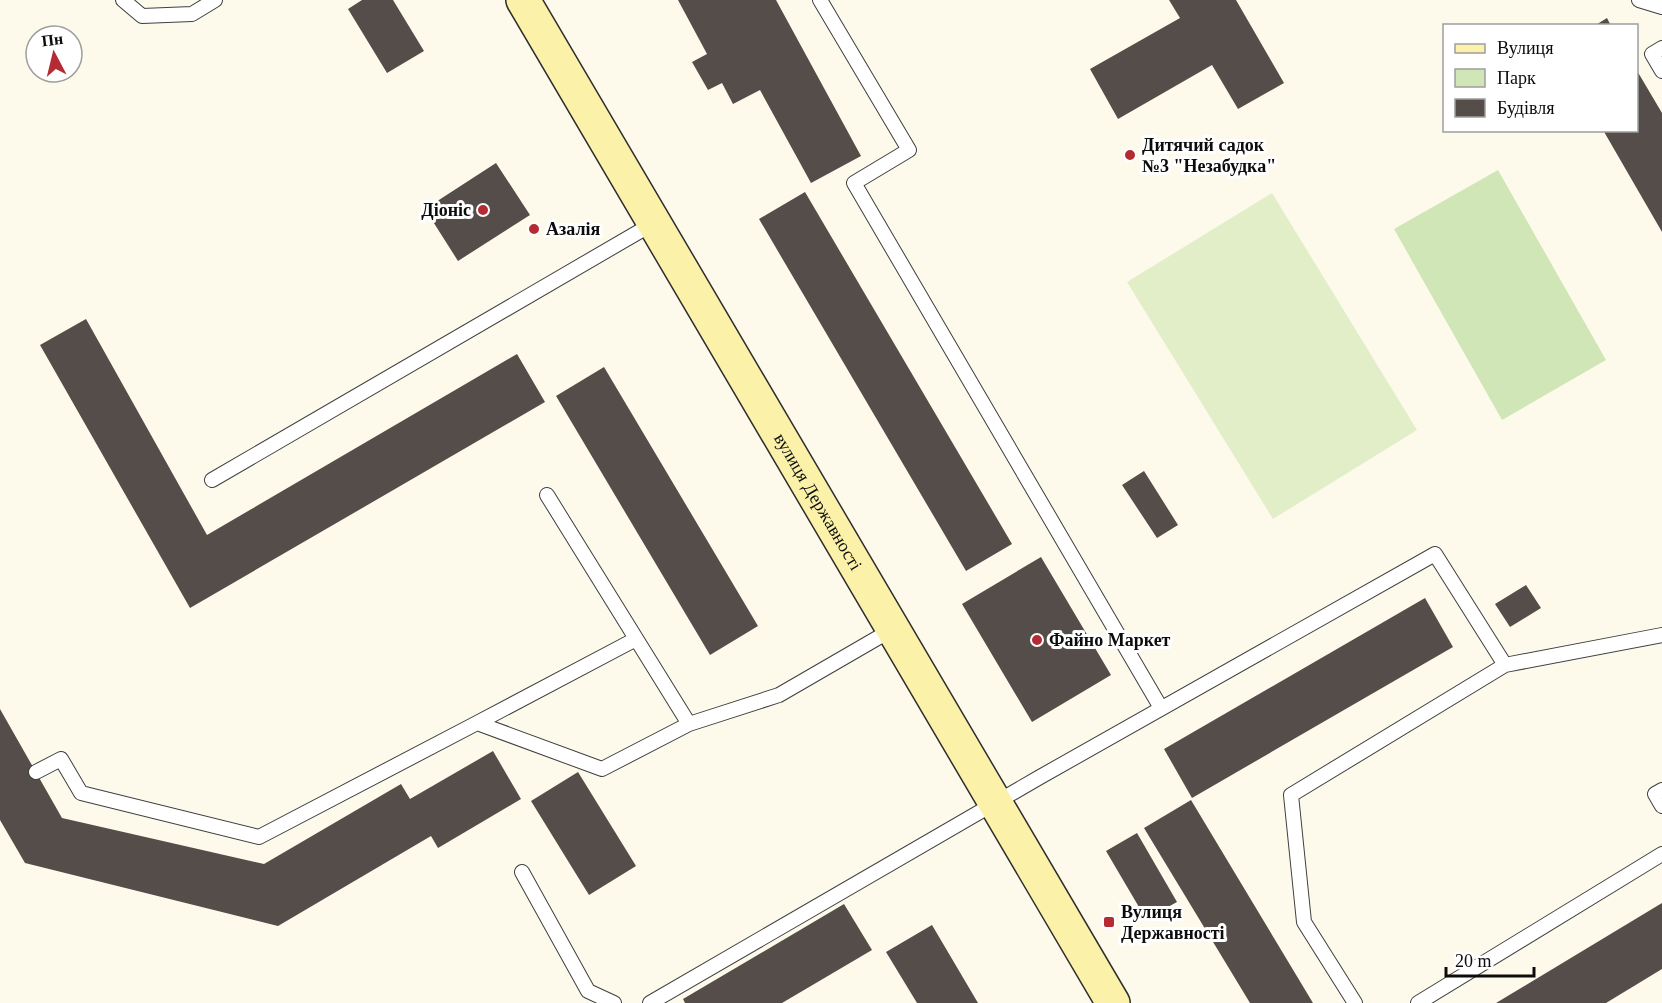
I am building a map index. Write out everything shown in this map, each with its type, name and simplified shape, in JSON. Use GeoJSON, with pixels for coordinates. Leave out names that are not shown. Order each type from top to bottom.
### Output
{"type":"FeatureCollection","features":[{"type":"Feature","properties":{"kind":"street","name":"вулиця Державності"},"geometry":{"type":"LineString","coordinates":[[523,0],[1113,1003]]}},
{"type":"Feature","properties":{"kind":"lane"},"geometry":{"type":"LineString","coordinates":[[123,0],[142,16],[192,14],[215,0]]}},
{"type":"Feature","properties":{"kind":"lane"},"geometry":{"type":"LineString","coordinates":[[820,0],[909,150],[854,183],[1161,708]]}},
{"type":"Feature","properties":{"kind":"lane"},"geometry":{"type":"LineString","coordinates":[[1639,0],[1662,7]]}},
{"type":"Feature","properties":{"kind":"lane"},"geometry":{"type":"LineString","coordinates":[[1662,48],[1652,54],[1662,71]]}},
{"type":"Feature","properties":{"kind":"lane"},"geometry":{"type":"LineString","coordinates":[[212,480],[654,223]]}},
{"type":"Feature","properties":{"kind":"lane"},"geometry":{"type":"LineString","coordinates":[[547,495],[689,724]]}},
{"type":"Feature","properties":{"kind":"lane"},"geometry":{"type":"LineString","coordinates":[[650,1003],[1161,708],[1435,554],[1505,665]]}},
{"type":"Feature","properties":{"kind":"lane"},"geometry":{"type":"LineString","coordinates":[[477,723],[602,769],[689,724],[779,695],[892,628]]}},
{"type":"Feature","properties":{"kind":"lane"},"geometry":{"type":"LineString","coordinates":[[1355,1003],[1304,922],[1291,795],[1505,665],[1662,635]]}},
{"type":"Feature","properties":{"kind":"lane"},"geometry":{"type":"LineString","coordinates":[[36,772],[61,759],[81,793],[259,837],[636,639]]}},
{"type":"Feature","properties":{"kind":"lane"},"geometry":{"type":"LineString","coordinates":[[1662,790],[1655,794],[1662,806]]}},
{"type":"Feature","properties":{"kind":"lane"},"geometry":{"type":"LineString","coordinates":[[1418,1003],[1662,854]]}},
{"type":"Feature","properties":{"kind":"lane"},"geometry":{"type":"LineString","coordinates":[[522,872],[588,991],[614,1003]]}},
{"type":"Feature","properties":{"kind":"green space"},"geometry":{"type":"Polygon","coordinates":[[[1498,170],[1606,360],[1502,420],[1394,229],[1498,170]]]}},
{"type":"Feature","properties":{"kind":"green space"},"geometry":{"type":"Polygon","coordinates":[[[1272,193],[1417,430],[1273,519],[1127,282],[1272,193]]]}},
{"type":"Feature","properties":{"kind":"building"},"geometry":{"type":"Polygon","coordinates":[[[362,0],[393,0],[424,51],[387,73],[348,9],[362,0]]]}},
{"type":"Feature","properties":{"kind":"building"},"geometry":{"type":"Polygon","coordinates":[[[678,0],[776,0],[861,156],[811,183],[760,90],[733,104],[722,83],[708,90],[692,62],[707,54],[678,0]]]}},
{"type":"Feature","properties":{"kind":"building"},"geometry":{"type":"Polygon","coordinates":[[[1169,0],[1236,0],[1284,83],[1238,109],[1212,65],[1118,119],[1090,69],[1180,18],[1169,0]]]}},
{"type":"Feature","properties":{"kind":"building"},"geometry":{"type":"Polygon","coordinates":[[[1607,18],[1610,24],[1597,24],[1607,18]]]}},
{"type":"Feature","properties":{"kind":"building"},"geometry":{"type":"Polygon","coordinates":[[[1638,72],[1662,113],[1662,232],[1604,132],[1638,132],[1638,72]]]}},
{"type":"Feature","properties":{"kind":"building"},"geometry":{"type":"Polygon","coordinates":[[[496,163],[530,215],[458,261],[425,209],[496,163]]]}},
{"type":"Feature","properties":{"kind":"building"},"geometry":{"type":"Polygon","coordinates":[[[805,192],[1012,544],[966,571],[759,219],[805,192]]]}},
{"type":"Feature","properties":{"kind":"building"},"geometry":{"type":"Polygon","coordinates":[[[86,319],[207,535],[517,354],[545,402],[190,608],[40,345],[86,319]]]}},
{"type":"Feature","properties":{"kind":"building"},"geometry":{"type":"Polygon","coordinates":[[[604,367],[758,626],[710,655],[556,396],[604,367]]]}},
{"type":"Feature","properties":{"kind":"building"},"geometry":{"type":"Polygon","coordinates":[[[1144,471],[1178,525],[1157,538],[1122,485],[1144,471]]]}},
{"type":"Feature","properties":{"kind":"building","name":"Файно Маркет"},"geometry":{"type":"Polygon","coordinates":[[[1041,557],[1111,675],[1032,722],[962,604],[1041,557]]]}},
{"type":"Feature","properties":{"kind":"building"},"geometry":{"type":"Polygon","coordinates":[[[1526,585],[1541,608],[1510,627],[1495,604],[1526,585]]]}},
{"type":"Feature","properties":{"kind":"building"},"geometry":{"type":"Polygon","coordinates":[[[1425,598],[1453,647],[1192,798],[1164,749],[1425,598]]]}},
{"type":"Feature","properties":{"kind":"building"},"geometry":{"type":"Polygon","coordinates":[[[0,709],[62,818],[264,864],[401,784],[410,799],[493,751],[521,799],[438,848],[431,836],[278,926],[25,863],[0,820],[0,709]]]}},
{"type":"Feature","properties":{"kind":"building"},"geometry":{"type":"Polygon","coordinates":[[[578,772],[636,866],[589,895],[531,801],[578,772]]]}},
{"type":"Feature","properties":{"kind":"building"},"geometry":{"type":"Polygon","coordinates":[[[1191,800],[1313,1003],[1250,1003],[1144,828],[1191,800]]]}},
{"type":"Feature","properties":{"kind":"building"},"geometry":{"type":"Polygon","coordinates":[[[1137,833],[1177,902],[1146,919],[1106,851],[1137,833]]]}},
{"type":"Feature","properties":{"kind":"building"},"geometry":{"type":"Polygon","coordinates":[[[1662,903],[1662,969],[1606,1003],[1496,1003],[1662,903]]]}},
{"type":"Feature","properties":{"kind":"building"},"geometry":{"type":"Polygon","coordinates":[[[844,904],[872,950],[782,1003],[685,1003],[683,999],[844,904]]]}},
{"type":"Feature","properties":{"kind":"building"},"geometry":{"type":"Polygon","coordinates":[[[932,925],[978,1003],[917,1003],[886,952],[932,925]]]}},
{"type":"Feature","properties":{"kind":"place","name":"Дитячий садок №3 \"Незабудка\""},"geometry":{"type":"Point","coordinates":[1130,155]}},
{"type":"Feature","properties":{"kind":"place","name":"Діоніс"},"geometry":{"type":"Point","coordinates":[483,210]}},
{"type":"Feature","properties":{"kind":"place","name":"Азалія"},"geometry":{"type":"Point","coordinates":[534,229]}},
{"type":"Feature","properties":{"kind":"place","name":"Файно Маркет"},"geometry":{"type":"Point","coordinates":[1037,640]}},
{"type":"Feature","properties":{"kind":"place","name":"Вулиця Державності"},"geometry":{"type":"Point","coordinates":[1109,922]}}]}
